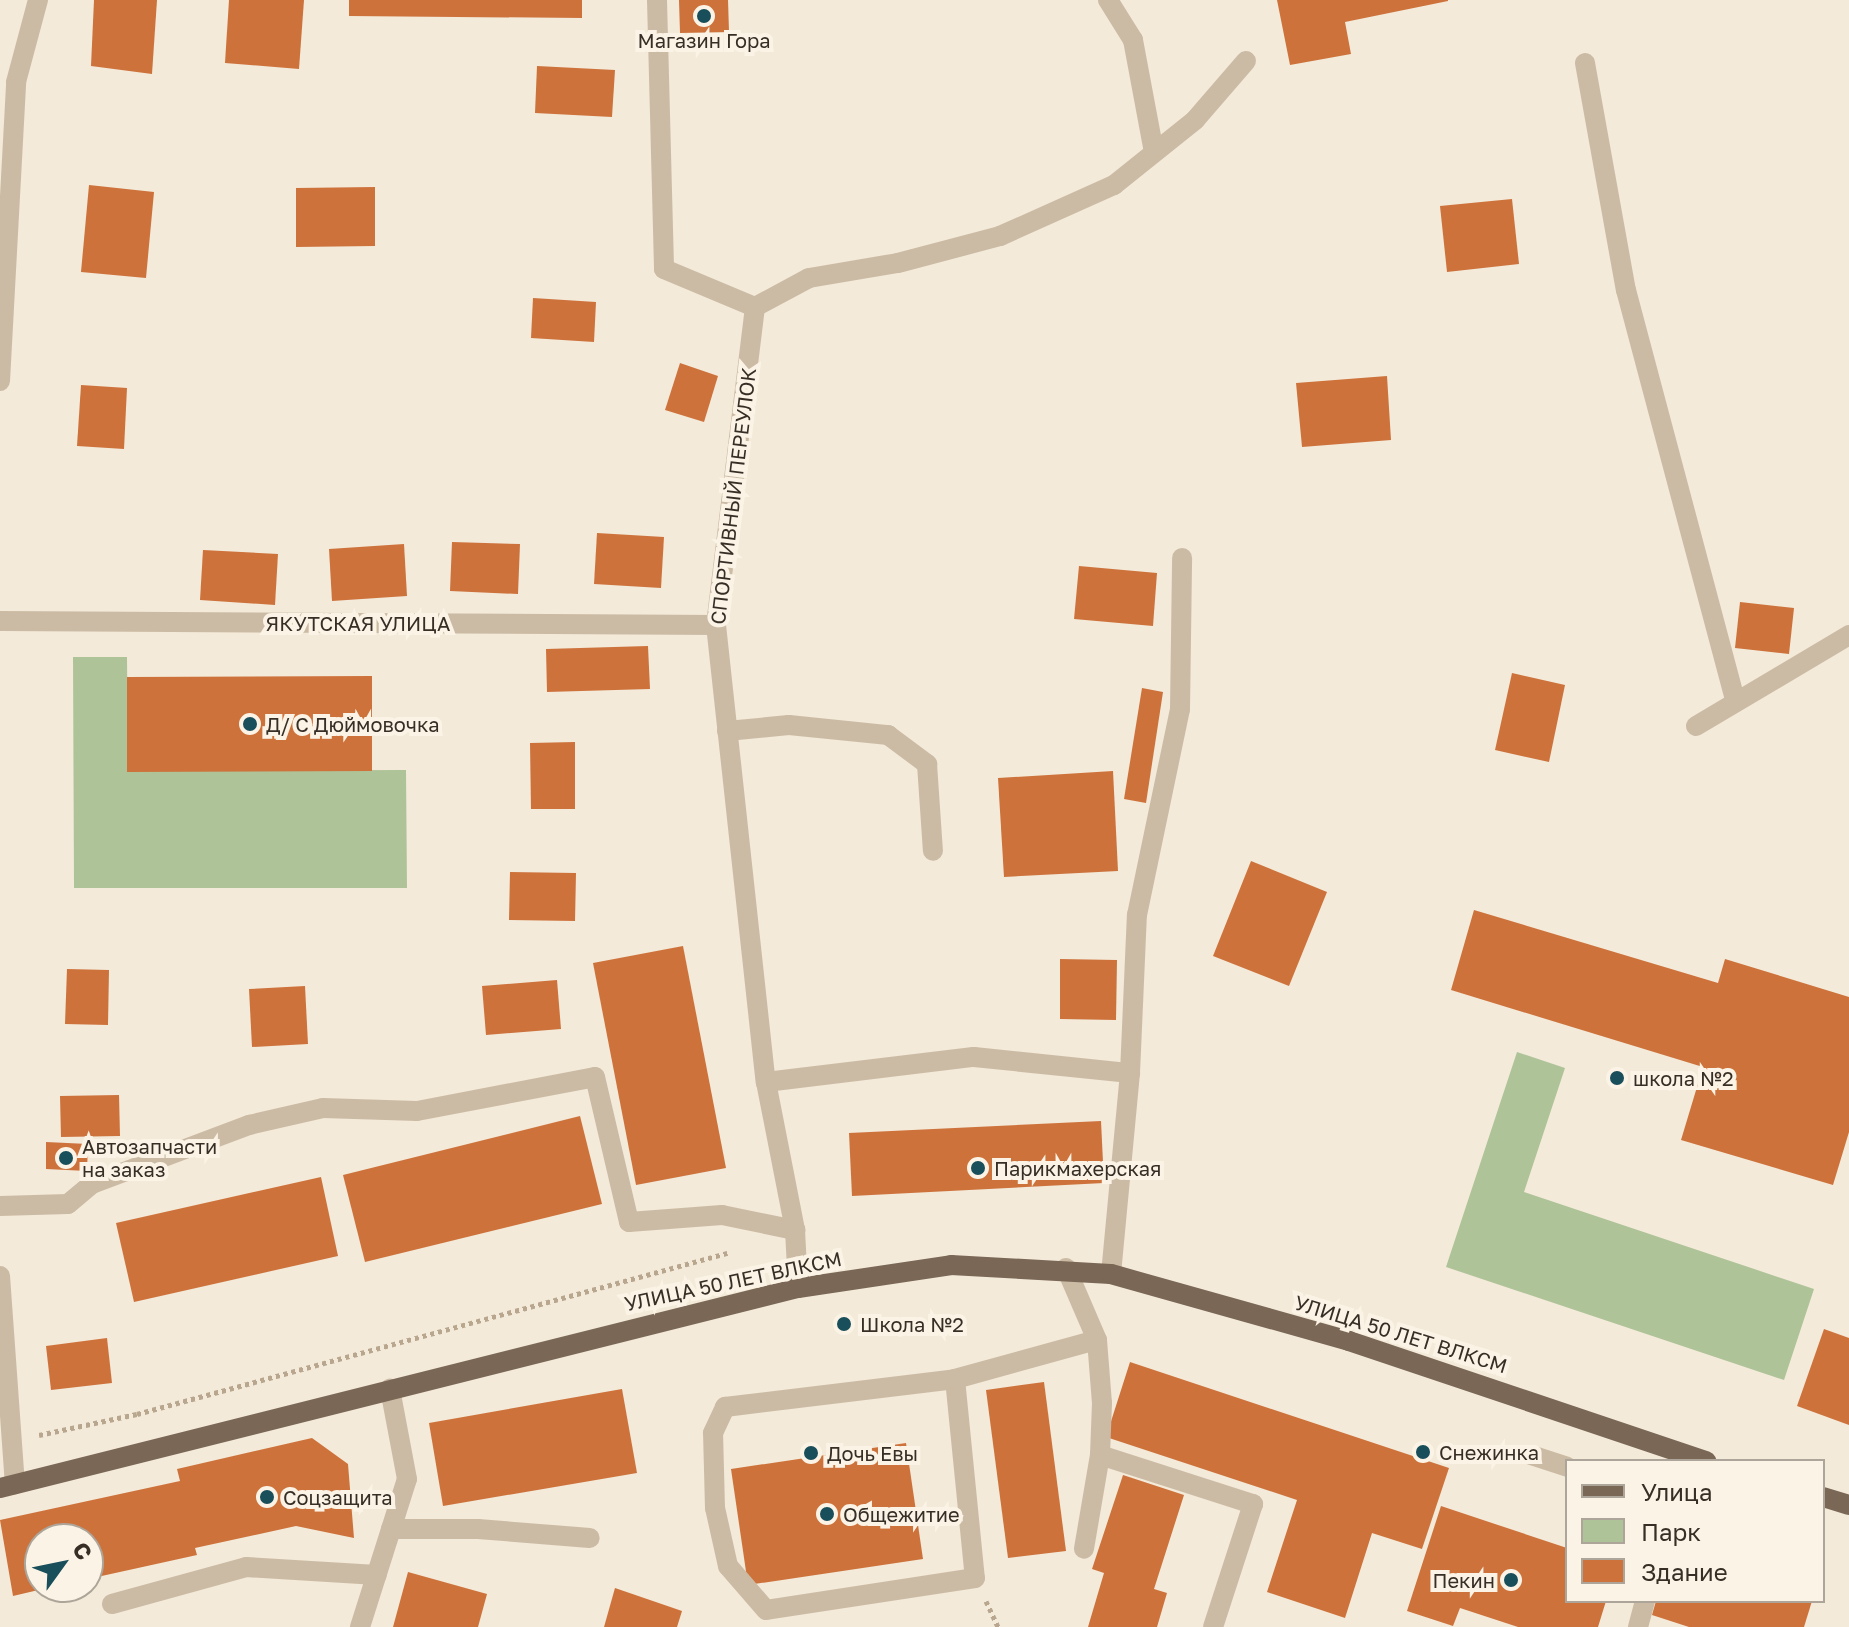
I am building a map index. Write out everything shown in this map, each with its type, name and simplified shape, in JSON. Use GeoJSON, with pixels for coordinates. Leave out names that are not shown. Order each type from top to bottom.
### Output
{"type":"FeatureCollection","features":[{"type":"Feature","properties":{"kind":"main road","name":"УЛИЦА 50 ЛЕТ ВЛКСМ"},"geometry":{"type":"LineString","coordinates":[[8,1486],[798,1288],[951,1265],[1066,1268],[1111,1274],[1349,1341],[1695,1459]]}},
{"type":"Feature","properties":{"kind":"main road"},"geometry":{"type":"LineString","coordinates":[[1825,1498],[1849,1505]]}},
{"type":"Feature","properties":{"kind":"street"},"geometry":{"type":"LineString","coordinates":[[0,381],[16,82],[38,0]]}},
{"type":"Feature","properties":{"kind":"street"},"geometry":{"type":"LineString","coordinates":[[657,0],[664,269],[755,307],[809,278],[898,263],[1000,236],[1114,185],[1195,120],[1246,61]]}},
{"type":"Feature","properties":{"kind":"street"},"geometry":{"type":"LineString","coordinates":[[1108,0],[1133,40],[1154,152]]}},
{"type":"Feature","properties":{"kind":"street"},"geometry":{"type":"LineString","coordinates":[[1585,63],[1626,290],[1735,700]]}},
{"type":"Feature","properties":{"kind":"street","name":"СПОРТИВНЫЙ ПЕРЕУЛОК"},"geometry":{"type":"LineString","coordinates":[[755,307],[716,625],[766,1082],[795,1230],[798,1288]]}},
{"type":"Feature","properties":{"kind":"street"},"geometry":{"type":"LineString","coordinates":[[1111,1274],[1130,1073],[1137,915],[1180,709],[1182,558]]}},
{"type":"Feature","properties":{"kind":"street","name":"ЯКУТСКАЯ УЛИЦА"},"geometry":{"type":"LineString","coordinates":[[0,621],[716,625]]}},
{"type":"Feature","properties":{"kind":"street"},"geometry":{"type":"LineString","coordinates":[[1696,726],[1735,700],[1849,635]]}},
{"type":"Feature","properties":{"kind":"street"},"geometry":{"type":"LineString","coordinates":[[727,731],[789,725],[888,735],[927,764],[933,851]]}},
{"type":"Feature","properties":{"kind":"street"},"geometry":{"type":"LineString","coordinates":[[766,1082],[974,1057],[1130,1073]]}},
{"type":"Feature","properties":{"kind":"street"},"geometry":{"type":"LineString","coordinates":[[0,1206],[68,1204],[92,1184],[249,1125],[323,1108],[417,1111],[595,1077],[629,1222],[722,1215],[795,1230]]}},
{"type":"Feature","properties":{"kind":"street"},"geometry":{"type":"LineString","coordinates":[[1066,1268],[1097,1340],[1100,1455],[1084,1549]]}},
{"type":"Feature","properties":{"kind":"street"},"geometry":{"type":"LineString","coordinates":[[0,1276],[16,1440],[8,1486]]}},
{"type":"Feature","properties":{"kind":"street"},"geometry":{"type":"LineString","coordinates":[[955,1379],[975,1578],[766,1610],[728,1566],[715,1508],[713,1433],[725,1407],[955,1379],[1097,1340]]}},
{"type":"Feature","properties":{"kind":"street"},"geometry":{"type":"LineString","coordinates":[[360,1627],[407,1479],[390,1389]]}},
{"type":"Feature","properties":{"kind":"street"},"geometry":{"type":"LineString","coordinates":[[1100,1455],[1253,1504],[1213,1627]]}},
{"type":"Feature","properties":{"kind":"street"},"geometry":{"type":"LineString","coordinates":[[1531,1455],[1565,1466]]}},
{"type":"Feature","properties":{"kind":"street"},"geometry":{"type":"LineString","coordinates":[[391,1529],[478,1529],[590,1538]]}},
{"type":"Feature","properties":{"kind":"street"},"geometry":{"type":"LineString","coordinates":[[112,1604],[246,1567],[377,1575]]}},
{"type":"Feature","properties":{"kind":"street"},"geometry":{"type":"LineString","coordinates":[[1638,1627],[1644,1603]]}},
{"type":"Feature","properties":{"kind":"path"},"geometry":{"type":"LineString","coordinates":[[16,1440],[137,1414],[727,1253]]}},
{"type":"Feature","properties":{"kind":"green space"},"geometry":{"type":"Polygon","coordinates":[[[73,657],[127,657],[128,771],[406,770],[407,888],[74,888],[73,657]]]}},
{"type":"Feature","properties":{"kind":"green space"},"geometry":{"type":"Polygon","coordinates":[[[1517,1052],[1565,1068],[1524,1192],[1814,1289],[1784,1380],[1446,1267],[1517,1052]]]}},
{"type":"Feature","properties":{"kind":"building"},"geometry":{"type":"Polygon","coordinates":[[[94,0],[157,0],[152,74],[91,66],[94,0]]]}},
{"type":"Feature","properties":{"kind":"building"},"geometry":{"type":"Polygon","coordinates":[[[229,0],[304,0],[299,69],[225,63],[229,0]]]}},
{"type":"Feature","properties":{"kind":"building"},"geometry":{"type":"Polygon","coordinates":[[[349,0],[582,0],[582,18],[349,16],[349,0]]]}},
{"type":"Feature","properties":{"kind":"building","name":"Магазин Гора"},"geometry":{"type":"Polygon","coordinates":[[[679,0],[728,0],[729,32],[680,33],[679,0]]]}},
{"type":"Feature","properties":{"kind":"building"},"geometry":{"type":"Polygon","coordinates":[[[1277,0],[1448,1],[1345,22],[1351,54],[1290,65],[1277,0]]]}},
{"type":"Feature","properties":{"kind":"building"},"geometry":{"type":"Polygon","coordinates":[[[537,66],[615,70],[612,117],[535,113],[537,66]]]}},
{"type":"Feature","properties":{"kind":"building"},"geometry":{"type":"Polygon","coordinates":[[[89,185],[154,192],[146,278],[81,272],[89,185]]]}},
{"type":"Feature","properties":{"kind":"building"},"geometry":{"type":"Polygon","coordinates":[[[375,187],[375,246],[296,247],[296,188],[375,187]]]}},
{"type":"Feature","properties":{"kind":"building"},"geometry":{"type":"Polygon","coordinates":[[[1512,199],[1519,264],[1447,272],[1440,206],[1512,199]]]}},
{"type":"Feature","properties":{"kind":"building"},"geometry":{"type":"Polygon","coordinates":[[[533,298],[596,302],[594,342],[531,338],[533,298]]]}},
{"type":"Feature","properties":{"kind":"building"},"geometry":{"type":"Polygon","coordinates":[[[680,363],[718,376],[704,422],[665,410],[680,363]]]}},
{"type":"Feature","properties":{"kind":"building"},"geometry":{"type":"Polygon","coordinates":[[[1387,376],[1391,440],[1302,447],[1296,383],[1387,376]]]}},
{"type":"Feature","properties":{"kind":"building"},"geometry":{"type":"Polygon","coordinates":[[[81,385],[127,388],[124,449],[77,446],[81,385]]]}},
{"type":"Feature","properties":{"kind":"building"},"geometry":{"type":"Polygon","coordinates":[[[597,533],[664,537],[661,588],[594,584],[597,533]]]}},
{"type":"Feature","properties":{"kind":"building"},"geometry":{"type":"Polygon","coordinates":[[[452,542],[520,544],[518,594],[450,591],[452,542]]]}},
{"type":"Feature","properties":{"kind":"building"},"geometry":{"type":"Polygon","coordinates":[[[404,544],[407,596],[332,601],[329,549],[404,544]]]}},
{"type":"Feature","properties":{"kind":"building"},"geometry":{"type":"Polygon","coordinates":[[[203,550],[278,554],[275,605],[200,600],[203,550]]]}},
{"type":"Feature","properties":{"kind":"building"},"geometry":{"type":"Polygon","coordinates":[[[1079,566],[1157,573],[1153,626],[1074,619],[1079,566]]]}},
{"type":"Feature","properties":{"kind":"building"},"geometry":{"type":"Polygon","coordinates":[[[1740,602],[1794,608],[1789,654],[1735,648],[1740,602]]]}},
{"type":"Feature","properties":{"kind":"building"},"geometry":{"type":"Polygon","coordinates":[[[648,646],[650,689],[547,692],[546,649],[648,646]]]}},
{"type":"Feature","properties":{"kind":"building"},"geometry":{"type":"Polygon","coordinates":[[[1512,673],[1565,685],[1549,762],[1495,750],[1512,673]]]}},
{"type":"Feature","properties":{"kind":"building","name":"Д/ С Дюймовочка"},"geometry":{"type":"Polygon","coordinates":[[[372,676],[372,771],[127,772],[127,677],[372,676]]]}},
{"type":"Feature","properties":{"kind":"building"},"geometry":{"type":"Polygon","coordinates":[[[1142,688],[1163,692],[1146,803],[1124,799],[1142,688]]]}},
{"type":"Feature","properties":{"kind":"building"},"geometry":{"type":"Polygon","coordinates":[[[575,742],[575,809],[531,809],[530,743],[575,742]]]}},
{"type":"Feature","properties":{"kind":"building"},"geometry":{"type":"Polygon","coordinates":[[[1113,771],[1118,871],[1004,877],[998,778],[1113,771]]]}},
{"type":"Feature","properties":{"kind":"building"},"geometry":{"type":"Polygon","coordinates":[[[1251,861],[1327,892],[1289,986],[1213,956],[1251,861]]]}},
{"type":"Feature","properties":{"kind":"building"},"geometry":{"type":"Polygon","coordinates":[[[510,872],[576,873],[575,921],[509,920],[510,872]]]}},
{"type":"Feature","properties":{"kind":"building"},"geometry":{"type":"Polygon","coordinates":[[[1474,910],[1718,983],[1725,959],[1849,997],[1849,1132],[1833,1185],[1681,1140],[1703,1067],[1451,990],[1474,910]]]}},
{"type":"Feature","properties":{"kind":"building"},"geometry":{"type":"Polygon","coordinates":[[[683,946],[726,1168],[636,1185],[593,963],[683,946]]]}},
{"type":"Feature","properties":{"kind":"building"},"geometry":{"type":"Polygon","coordinates":[[[1060,959],[1117,960],[1116,1020],[1060,1019],[1060,959]]]}},
{"type":"Feature","properties":{"kind":"building"},"geometry":{"type":"Polygon","coordinates":[[[67,969],[109,970],[108,1025],[65,1024],[67,969]]]}},
{"type":"Feature","properties":{"kind":"building"},"geometry":{"type":"Polygon","coordinates":[[[557,980],[561,1029],[486,1035],[482,986],[557,980]]]}},
{"type":"Feature","properties":{"kind":"building"},"geometry":{"type":"Polygon","coordinates":[[[305,986],[308,1044],[252,1047],[249,989],[305,986]]]}},
{"type":"Feature","properties":{"kind":"building"},"geometry":{"type":"Polygon","coordinates":[[[119,1095],[120,1136],[61,1137],[60,1096],[119,1095]]]}},
{"type":"Feature","properties":{"kind":"building"},"geometry":{"type":"Polygon","coordinates":[[[580,1116],[602,1204],[365,1262],[343,1175],[580,1116]]]}},
{"type":"Feature","properties":{"kind":"building"},"geometry":{"type":"Polygon","coordinates":[[[1101,1121],[1104,1183],[852,1196],[849,1133],[1101,1121]]]}},
{"type":"Feature","properties":{"kind":"building"},"geometry":{"type":"Polygon","coordinates":[[[46,1142],[88,1144],[87,1171],[46,1169],[46,1142]]]}},
{"type":"Feature","properties":{"kind":"building"},"geometry":{"type":"Polygon","coordinates":[[[321,1177],[338,1256],[134,1302],[116,1223],[321,1177]]]}},
{"type":"Feature","properties":{"kind":"building"},"geometry":{"type":"Polygon","coordinates":[[[1824,1329],[1849,1338],[1849,1425],[1797,1406],[1824,1329]]]}},
{"type":"Feature","properties":{"kind":"building"},"geometry":{"type":"Polygon","coordinates":[[[107,1338],[112,1383],[51,1390],[46,1346],[107,1338]]]}},
{"type":"Feature","properties":{"kind":"building"},"geometry":{"type":"Polygon","coordinates":[[[1130,1362],[1449,1468],[1422,1549],[1372,1533],[1345,1618],[1267,1592],[1297,1500],[1106,1437],[1130,1362]]]}},
{"type":"Feature","properties":{"kind":"building"},"geometry":{"type":"Polygon","coordinates":[[[1044,1382],[1066,1551],[1008,1558],[986,1390],[1044,1382]]]}},
{"type":"Feature","properties":{"kind":"building"},"geometry":{"type":"Polygon","coordinates":[[[622,1389],[637,1473],[443,1506],[429,1423],[622,1389]]]}},
{"type":"Feature","properties":{"kind":"building"},"geometry":{"type":"Polygon","coordinates":[[[312,1438],[348,1464],[354,1538],[296,1526],[195,1548],[197,1555],[104,1575],[104,1523],[24,1523],[24,1593],[13,1596],[0,1520],[180,1481],[177,1469],[312,1438]]]}},
{"type":"Feature","properties":{"kind":"building","name":"Общежитие"},"geometry":{"type":"Polygon","coordinates":[[[906,1443],[923,1559],[748,1585],[731,1469],[906,1443]]]}},
{"type":"Feature","properties":{"kind":"building"},"geometry":{"type":"Polygon","coordinates":[[[1123,1475],[1184,1495],[1154,1589],[1167,1593],[1157,1627],[1088,1627],[1104,1573],[1092,1569],[1123,1475]]]}},
{"type":"Feature","properties":{"kind":"building"},"geometry":{"type":"Polygon","coordinates":[[[1441,1506],[1565,1547],[1565,1603],[1605,1603],[1598,1627],[1518,1627],[1460,1608],[1453,1626],[1407,1611],[1441,1506]]]}},
{"type":"Feature","properties":{"kind":"building"},"geometry":{"type":"Polygon","coordinates":[[[408,1572],[487,1594],[478,1627],[393,1627],[408,1572]]]}},
{"type":"Feature","properties":{"kind":"building"},"geometry":{"type":"Polygon","coordinates":[[[615,1588],[682,1611],[677,1627],[604,1627],[615,1588]]]}},
{"type":"Feature","properties":{"kind":"building"},"geometry":{"type":"Polygon","coordinates":[[[1655,1603],[1811,1603],[1804,1627],[1689,1627],[1652,1615],[1655,1603]]]}},
{"type":"Feature","properties":{"kind":"place","name":"Магазин Гора"},"geometry":{"type":"Point","coordinates":[704,16]}},
{"type":"Feature","properties":{"kind":"place","name":"Д/ С Дюймовочка"},"geometry":{"type":"Point","coordinates":[250,724]}},
{"type":"Feature","properties":{"kind":"place","name":"школа №2"},"geometry":{"type":"Point","coordinates":[1617,1078]}},
{"type":"Feature","properties":{"kind":"place","name":"Автозапчасти на заказ"},"geometry":{"type":"Point","coordinates":[66,1158]}},
{"type":"Feature","properties":{"kind":"place","name":"Парикмахерская"},"geometry":{"type":"Point","coordinates":[978,1168]}},
{"type":"Feature","properties":{"kind":"place","name":"Школа №2"},"geometry":{"type":"Point","coordinates":[844,1324]}},
{"type":"Feature","properties":{"kind":"place","name":"Снежинка"},"geometry":{"type":"Point","coordinates":[1423,1452]}},
{"type":"Feature","properties":{"kind":"place","name":"Дочь Евы"},"geometry":{"type":"Point","coordinates":[811,1453]}},
{"type":"Feature","properties":{"kind":"place","name":"Соцзащита"},"geometry":{"type":"Point","coordinates":[267,1497]}},
{"type":"Feature","properties":{"kind":"place","name":"Общежитие"},"geometry":{"type":"Point","coordinates":[827,1514]}},
{"type":"Feature","properties":{"kind":"place","name":"Пекин"},"geometry":{"type":"Point","coordinates":[1511,1580]}}]}
